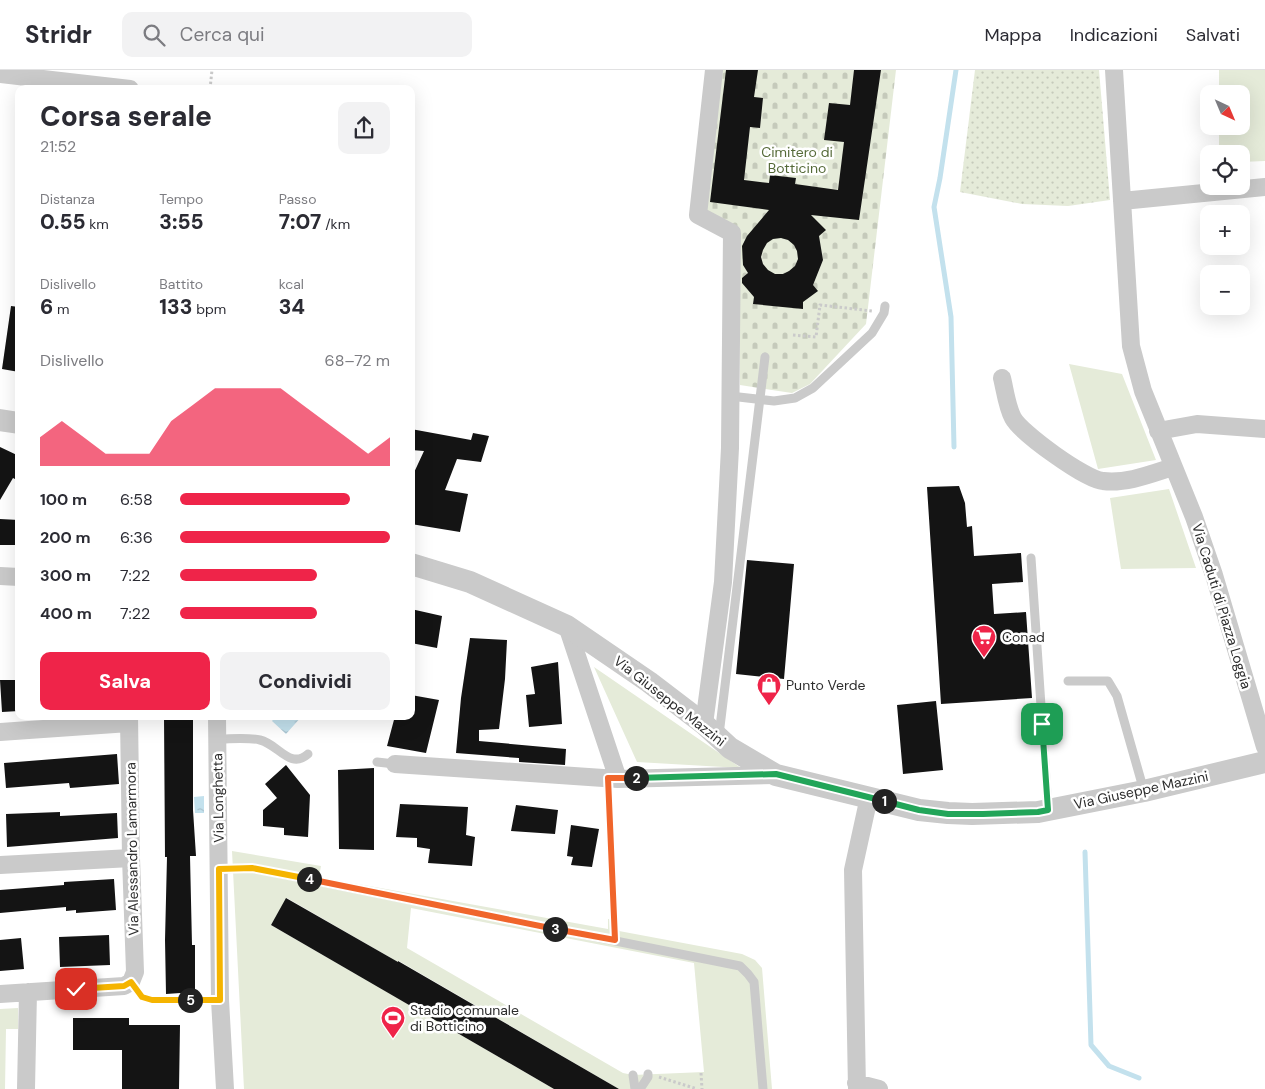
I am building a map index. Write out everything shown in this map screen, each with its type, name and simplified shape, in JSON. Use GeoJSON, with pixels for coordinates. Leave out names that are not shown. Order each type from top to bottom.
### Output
{"type":"FeatureCollection","features":[{"type":"Feature","properties":{"kind":"street"},"geometry":{"type":"LineString","coordinates":[[711,731],[723,582],[730,448],[732,233],[698,215],[714,70]]}},
{"type":"Feature","properties":{"kind":"street","name":"Via Caduti di Piazza Loggia"},"geometry":{"type":"LineString","coordinates":[[1114,70],[1131,346],[1143,391],[1194,517],[1214,575],[1265,747]]}},
{"type":"Feature","properties":{"kind":"street"},"geometry":{"type":"LineString","coordinates":[[0,74],[95,85]]}},
{"type":"Feature","properties":{"kind":"street"},"geometry":{"type":"LineString","coordinates":[[1122,201],[1265,186]]}},
{"type":"Feature","properties":{"kind":"street"},"geometry":{"type":"LineString","coordinates":[[1002,378],[1014,418],[1028,435],[1067,464],[1101,482],[1134,479],[1173,467]]}},
{"type":"Feature","properties":{"kind":"street"},"geometry":{"type":"LineString","coordinates":[[0,420],[15,422]]}},
{"type":"Feature","properties":{"kind":"street"},"geometry":{"type":"LineString","coordinates":[[1158,431],[1198,424],[1265,429]]}},
{"type":"Feature","properties":{"kind":"street","name":"Via Giuseppe Mazzini"},"geometry":{"type":"LineString","coordinates":[[415,565],[470,582],[567,626],[649,682],[730,748],[776,774],[919,810],[948,814],[1019,808],[1048,810],[1144,791],[1265,762]]}},
{"type":"Feature","properties":{"kind":"street"},"geometry":{"type":"LineString","coordinates":[[0,576],[15,577]]}},
{"type":"Feature","properties":{"kind":"street"},"geometry":{"type":"LineString","coordinates":[[567,626],[613,779]]}},
{"type":"Feature","properties":{"kind":"street"},"geometry":{"type":"LineString","coordinates":[[0,732],[119,720]]}},
{"type":"Feature","properties":{"kind":"street","name":"Via Alessandro Lamarmora"},"geometry":{"type":"LineString","coordinates":[[129,720],[135,972],[131,982]]}},
{"type":"Feature","properties":{"kind":"street","name":"Via Longhetta"},"geometry":{"type":"LineString","coordinates":[[217,720],[220,1000],[225,1089]]}},
{"type":"Feature","properties":{"kind":"street","name":"Via Giuseppe Mazzini"},"geometry":{"type":"LineString","coordinates":[[395,764],[613,779],[776,774]]}},
{"type":"Feature","properties":{"kind":"street"},"geometry":{"type":"LineString","coordinates":[[869,797],[853,870],[856,1086],[879,1089]]}},
{"type":"Feature","properties":{"kind":"street"},"geometry":{"type":"LineString","coordinates":[[0,865],[131,858]]}},
{"type":"Feature","properties":{"kind":"street"},"geometry":{"type":"LineString","coordinates":[[0,994],[124,986],[131,982]]}},
{"type":"Feature","properties":{"kind":"street"},"geometry":{"type":"LineString","coordinates":[[26,1089],[28,992]]}},
{"type":"Feature","properties":{"kind":"lane"},"geometry":{"type":"LineString","coordinates":[[730,396],[774,400],[795,398],[813,388],[872,334],[885,310]]}},
{"type":"Feature","properties":{"kind":"lane"},"geometry":{"type":"LineString","coordinates":[[711,731],[765,357]]}},
{"type":"Feature","properties":{"kind":"lane"},"geometry":{"type":"LineString","coordinates":[[1031,558],[1038,725],[1048,810]]}},
{"type":"Feature","properties":{"kind":"lane"},"geometry":{"type":"LineString","coordinates":[[1068,681],[1108,681],[1117,696],[1144,791]]}},
{"type":"Feature","properties":{"kind":"lane"},"geometry":{"type":"LineString","coordinates":[[217,739],[260,740],[272,744],[285,756],[292,759],[299,759],[308,754]]}},
{"type":"Feature","properties":{"kind":"lane"},"geometry":{"type":"LineString","coordinates":[[377,762],[395,764]]}},
{"type":"Feature","properties":{"kind":"lane"},"geometry":{"type":"LineString","coordinates":[[219,869],[252,868],[420,906],[740,966],[754,982],[763,1089]]}},
{"type":"Feature","properties":{"kind":"lane"},"geometry":{"type":"LineString","coordinates":[[635,1089],[643,1075]]}},
{"type":"Feature","properties":{"kind":"lane"},"geometry":{"type":"LineString","coordinates":[[640,1089],[643,1075]]}},
{"type":"Feature","properties":{"kind":"path"},"geometry":{"type":"LineString","coordinates":[[210,85],[212,70]]}},
{"type":"Feature","properties":{"kind":"path"},"geometry":{"type":"LineString","coordinates":[[793,335],[816,337],[820,305],[885,310]]}},
{"type":"Feature","properties":{"kind":"path"},"geometry":{"type":"LineString","coordinates":[[613,779],[621,944]]}},
{"type":"Feature","properties":{"kind":"path"},"geometry":{"type":"LineString","coordinates":[[131,982],[142,997],[152,1000],[220,1000]]}},
{"type":"Feature","properties":{"kind":"path"},"geometry":{"type":"LineString","coordinates":[[701,1073],[702,1089]]}},
{"type":"Feature","properties":{"kind":"path"},"geometry":{"type":"LineString","coordinates":[[643,1075],[656,1076],[697,1089]]}},
{"type":"Feature","properties":{"kind":"green space","name":"Cimitero di Botticino"},"geometry":{"type":"Polygon","coordinates":[[[721,70],[896,70],[866,324],[810,384],[792,393],[740,385],[739,233],[701,212],[721,70]]]}},
{"type":"Feature","properties":{"kind":"green space"},"geometry":{"type":"Polygon","coordinates":[[[975,70],[1099,70],[1110,200],[1068,206],[1022,204],[960,192],[975,70]]]}},
{"type":"Feature","properties":{"kind":"green space"},"geometry":{"type":"Polygon","coordinates":[[[1219,70],[1265,70],[1265,161],[1250,162],[1250,145],[1219,145],[1219,135],[1250,135],[1250,85],[1219,85],[1219,70]]]}},
{"type":"Feature","properties":{"kind":"green space"},"geometry":{"type":"Polygon","coordinates":[[[1069,364],[1122,374],[1156,460],[1098,469],[1069,364]]]}},
{"type":"Feature","properties":{"kind":"green space"},"geometry":{"type":"Polygon","coordinates":[[[1169,489],[1196,568],[1121,569],[1110,498],[1169,489]]]}},
{"type":"Feature","properties":{"kind":"green space"},"geometry":{"type":"Polygon","coordinates":[[[594,667],[741,768],[637,762],[594,667]]]}},
{"type":"Feature","properties":{"kind":"green space"},"geometry":{"type":"Polygon","coordinates":[[[232,851],[321,866],[319,877],[608,929],[608,919],[619,920],[619,931],[742,954],[755,960],[762,968],[772,1089],[619,1089],[399,961],[382,989],[554,1089],[244,1089],[232,851]],[[287,898],[271,925],[375,985],[391,958],[287,898]],[[411,908],[407,948],[623,1073],[633,1075],[704,1072],[694,963],[411,908]]]}},
{"type":"Feature","properties":{"kind":"green space"},"geometry":{"type":"Polygon","coordinates":[[[18,1008],[18,1029],[6,1029],[5,1089],[0,1089],[0,1009],[18,1008]]]}},
{"type":"Feature","properties":{"kind":"water"},"geometry":{"type":"Polygon","coordinates":[[[273,720],[298,720],[286,734],[273,720]]]}},
{"type":"Feature","properties":{"kind":"water"},"geometry":{"type":"Polygon","coordinates":[[[204,796],[204,813],[195,813],[194,797],[204,796]]]}},
{"type":"Feature","properties":{"kind":"building"},"geometry":{"type":"Polygon","coordinates":[[[726,70],[758,70],[754,97],[763,98],[760,128],[750,127],[744,180],[769,183],[770,175],[796,178],[795,184],[838,190],[844,142],[824,140],[829,103],[850,105],[854,70],[881,70],[859,220],[811,215],[826,230],[819,236],[823,260],[813,285],[818,291],[803,302],[803,309],[753,304],[754,297],[742,283],[742,278],[748,273],[743,265],[742,246],[747,236],[769,210],[710,202],[726,70]],[[781,238],[773,239],[767,243],[763,250],[761,257],[763,264],[775,274],[783,274],[789,271],[795,266],[798,259],[794,245],[788,240],[781,238]]]}},
{"type":"Feature","properties":{"kind":"building"},"geometry":{"type":"Polygon","coordinates":[[[11,306],[15,306],[15,371],[2,369],[11,306]]]}},
{"type":"Feature","properties":{"kind":"building"},"geometry":{"type":"Polygon","coordinates":[[[415,430],[471,440],[473,433],[489,436],[481,462],[457,459],[445,490],[468,494],[460,532],[415,525],[415,470],[424,451],[415,450],[415,430]]]}},
{"type":"Feature","properties":{"kind":"building"},"geometry":{"type":"Polygon","coordinates":[[[0,447],[15,454],[15,479],[13,478],[0,500],[0,447]]]}},
{"type":"Feature","properties":{"kind":"building"},"geometry":{"type":"Polygon","coordinates":[[[959,486],[965,503],[967,527],[972,526],[974,556],[1021,553],[1023,582],[992,584],[994,614],[1026,612],[1032,698],[941,704],[927,487],[959,486]]]}},
{"type":"Feature","properties":{"kind":"building"},"geometry":{"type":"Polygon","coordinates":[[[0,519],[15,520],[15,545],[0,545],[0,519]]]}},
{"type":"Feature","properties":{"kind":"building"},"geometry":{"type":"Polygon","coordinates":[[[747,560],[794,564],[784,679],[736,674],[747,560]]]}},
{"type":"Feature","properties":{"kind":"building"},"geometry":{"type":"Polygon","coordinates":[[[415,610],[442,616],[437,648],[415,644],[415,610]]]}},
{"type":"Feature","properties":{"kind":"building"},"geometry":{"type":"Polygon","coordinates":[[[470,638],[507,640],[499,729],[479,730],[479,741],[566,749],[565,765],[519,762],[519,758],[456,753],[461,698],[470,638]]]}},
{"type":"Feature","properties":{"kind":"building"},"geometry":{"type":"Polygon","coordinates":[[[558,662],[562,724],[529,727],[526,695],[535,694],[531,667],[558,662]]]}},
{"type":"Feature","properties":{"kind":"building"},"geometry":{"type":"Polygon","coordinates":[[[0,680],[15,680],[15,711],[2,712],[0,680]]]}},
{"type":"Feature","properties":{"kind":"building"},"geometry":{"type":"Polygon","coordinates":[[[415,696],[439,700],[426,753],[387,746],[394,720],[415,720],[415,696]]]}},
{"type":"Feature","properties":{"kind":"building"},"geometry":{"type":"Polygon","coordinates":[[[936,701],[943,770],[903,774],[897,705],[936,701]]]}},
{"type":"Feature","properties":{"kind":"building"},"geometry":{"type":"Polygon","coordinates":[[[164,720],[193,720],[193,810],[196,856],[190,856],[192,945],[195,945],[195,992],[166,994],[167,857],[165,857],[164,720]]]}},
{"type":"Feature","properties":{"kind":"building"},"geometry":{"type":"Polygon","coordinates":[[[117,754],[119,784],[70,788],[69,783],[6,788],[4,763],[117,754]]]}},
{"type":"Feature","properties":{"kind":"building"},"geometry":{"type":"Polygon","coordinates":[[[286,765],[310,795],[308,837],[284,835],[284,828],[263,826],[263,810],[277,798],[265,784],[286,765]]]}},
{"type":"Feature","properties":{"kind":"building"},"geometry":{"type":"Polygon","coordinates":[[[374,768],[374,850],[339,849],[338,770],[374,768]]]}},
{"type":"Feature","properties":{"kind":"building"},"geometry":{"type":"Polygon","coordinates":[[[400,804],[468,807],[466,835],[475,837],[472,866],[428,863],[430,849],[417,847],[417,838],[396,837],[400,804]]]}},
{"type":"Feature","properties":{"kind":"building"},"geometry":{"type":"Polygon","coordinates":[[[516,805],[558,810],[555,834],[511,831],[516,805]]]}},
{"type":"Feature","properties":{"kind":"building"},"geometry":{"type":"Polygon","coordinates":[[[60,812],[60,816],[117,813],[118,838],[7,847],[6,814],[60,812]]]}},
{"type":"Feature","properties":{"kind":"building"},"geometry":{"type":"Polygon","coordinates":[[[571,825],[599,829],[592,867],[571,865],[573,857],[567,856],[571,825]]]}},
{"type":"Feature","properties":{"kind":"building"},"geometry":{"type":"Polygon","coordinates":[[[114,879],[116,910],[76,913],[76,910],[66,911],[66,907],[0,913],[0,890],[64,885],[64,882],[114,879]]]}},
{"type":"Feature","properties":{"kind":"building"},"geometry":{"type":"Polygon","coordinates":[[[286,898],[619,1089],[554,1089],[271,925],[286,898]]]}},
{"type":"Feature","properties":{"kind":"building"},"geometry":{"type":"Polygon","coordinates":[[[109,935],[110,965],[60,967],[59,937],[109,935]]]}},
{"type":"Feature","properties":{"kind":"building"},"geometry":{"type":"Polygon","coordinates":[[[21,938],[24,969],[0,971],[0,940],[21,938]]]}},
{"type":"Feature","properties":{"kind":"building"},"geometry":{"type":"Polygon","coordinates":[[[73,1018],[129,1018],[129,1025],[180,1025],[179,1089],[122,1089],[122,1050],[73,1050],[73,1018]]]}},
{"type":"Feature","properties":{"kind":"waterway"},"geometry":{"type":"LineString","coordinates":[[954,447],[951,317],[934,207],[956,70]]}},
{"type":"Feature","properties":{"kind":"waterway"},"geometry":{"type":"LineString","coordinates":[[1085,852],[1091,1045],[1109,1066],[1139,1078]]}},
{"type":"Feature","properties":{"kind":"place","name":"Conad"},"geometry":{"type":"Point","coordinates":[984,658]}},
{"type":"Feature","properties":{"kind":"place","name":"Punto Verde"},"geometry":{"type":"Point","coordinates":[769,706]}},
{"type":"Feature","properties":{"kind":"place","name":"Stadio comunale di Botticino"},"geometry":{"type":"Point","coordinates":[393,1039]}},
{"type":"Feature","properties":{"kind":"route"},"geometry":{"type":"LineString","coordinates":[[76,989],[124,986],[131,982],[142,997],[152,1000],[220,1000],[219,869],[252,868],[615,940],[608,778],[776,774],[919,810],[948,814],[1038,812],[1048,810],[1042,724]]}}]}
